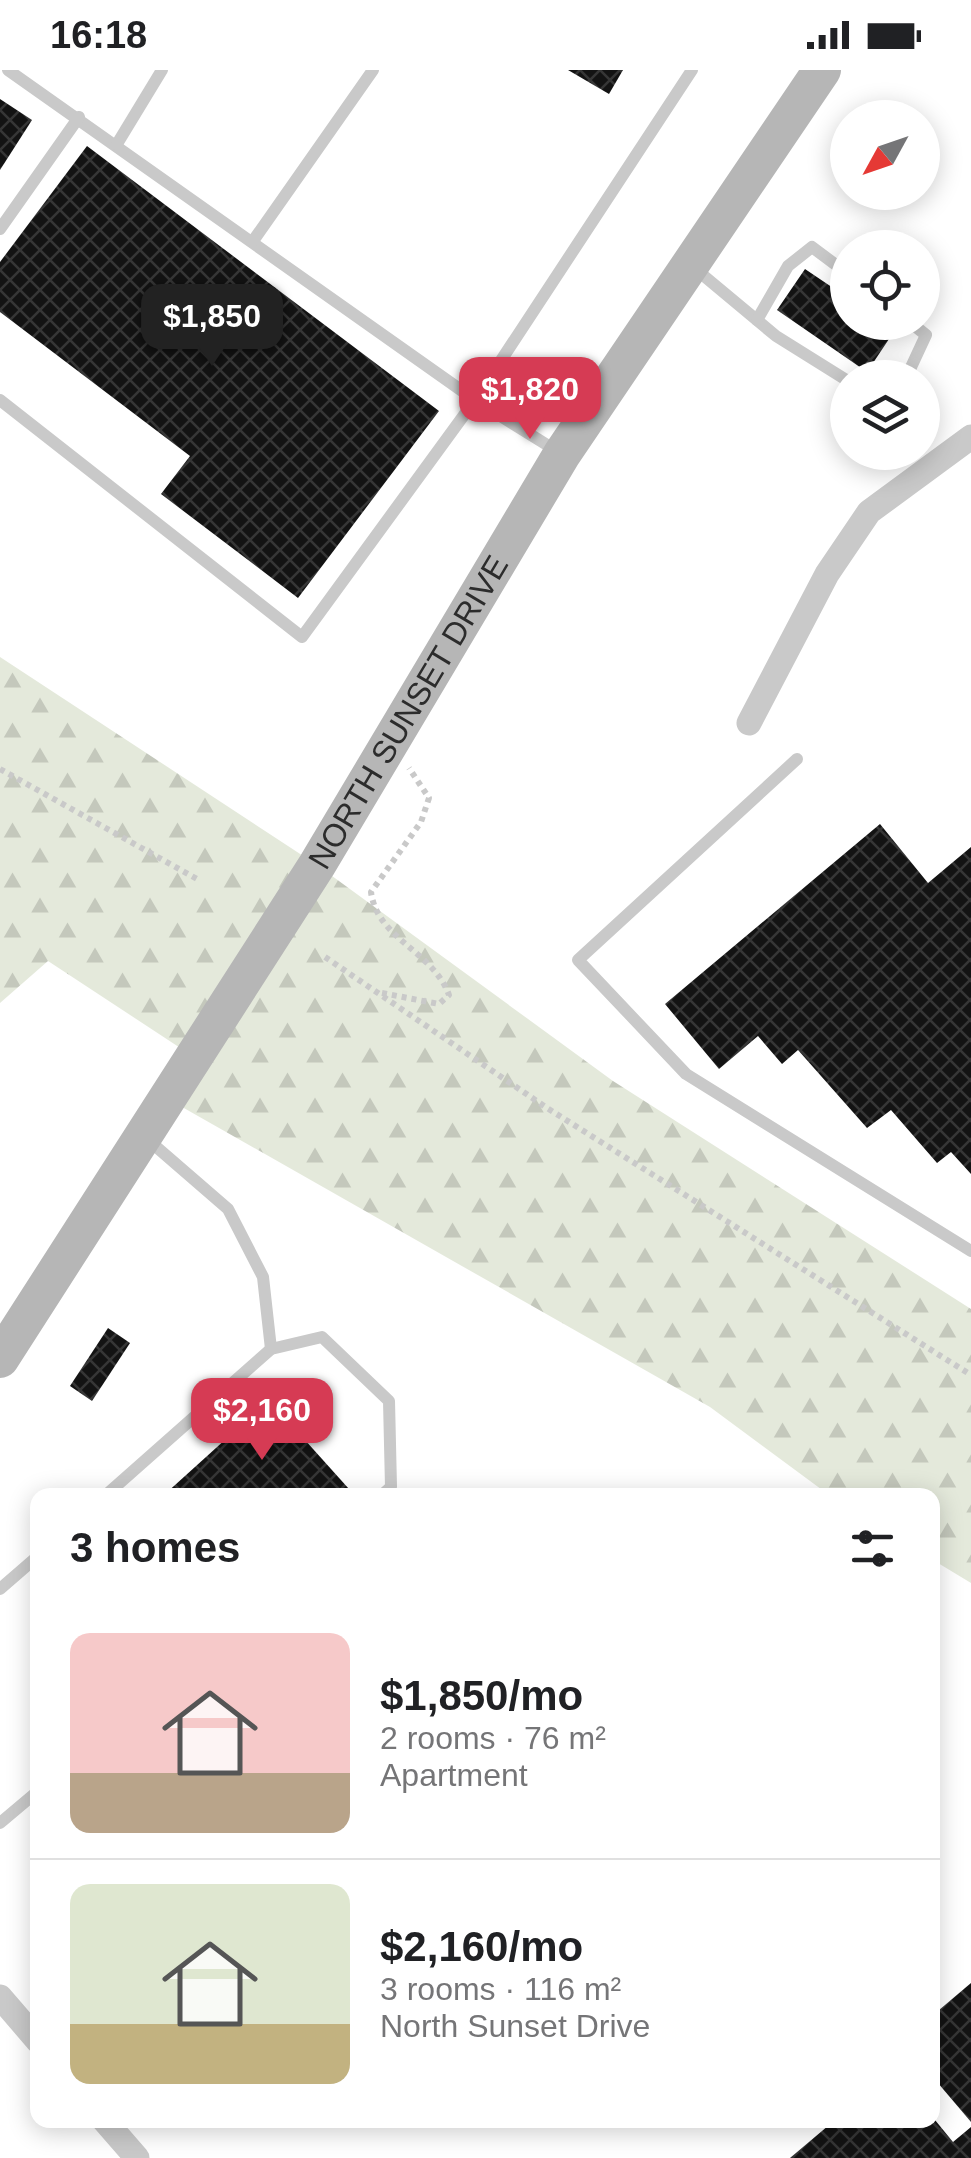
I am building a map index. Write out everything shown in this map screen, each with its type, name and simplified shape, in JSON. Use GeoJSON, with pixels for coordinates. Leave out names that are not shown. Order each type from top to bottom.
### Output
{"type":"FeatureCollection","features":[{"type":"Feature","properties":{"kind":"main road","name":"NORTH SUNSET DRIVE"},"geometry":{"type":"LineString","coordinates":[[0,1359],[388,750],[562,454],[822,70]]}},
{"type":"Feature","properties":{"kind":"street"},"geometry":{"type":"LineString","coordinates":[[749,723],[827,574],[870,512],[971,437]]}},
{"type":"Feature","properties":{"kind":"street"},"geometry":{"type":"LineString","coordinates":[[0,1996],[30,2032]]}},
{"type":"Feature","properties":{"kind":"street"},"geometry":{"type":"LineString","coordinates":[[111,2128],[136,2158]]}},
{"type":"Feature","properties":{"kind":"lane"},"geometry":{"type":"LineString","coordinates":[[8,70],[475,400],[562,454]]}},
{"type":"Feature","properties":{"kind":"lane"},"geometry":{"type":"LineString","coordinates":[[117,144],[162,70]]}},
{"type":"Feature","properties":{"kind":"lane"},"geometry":{"type":"LineString","coordinates":[[253,241],[372,70]]}},
{"type":"Feature","properties":{"kind":"lane"},"geometry":{"type":"LineString","coordinates":[[0,400],[302,637],[475,400],[692,70]]}},
{"type":"Feature","properties":{"kind":"lane"},"geometry":{"type":"LineString","coordinates":[[0,229],[79,117]]}},
{"type":"Feature","properties":{"kind":"lane"},"geometry":{"type":"LineString","coordinates":[[757,320],[788,266],[812,247],[830,260]]}},
{"type":"Feature","properties":{"kind":"lane"},"geometry":{"type":"LineString","coordinates":[[690,264],[757,320],[830,369]]}},
{"type":"Feature","properties":{"kind":"lane"},"geometry":{"type":"LineString","coordinates":[[797,759],[578,960],[686,1074],[971,1251]]}},
{"type":"Feature","properties":{"kind":"lane"},"geometry":{"type":"LineString","coordinates":[[144,1136],[228,1210],[263,1277],[271,1349]]}},
{"type":"Feature","properties":{"kind":"lane"},"geometry":{"type":"LineString","coordinates":[[114,1488],[271,1349],[322,1337],[389,1401],[390,1488]]}},
{"type":"Feature","properties":{"kind":"lane"},"geometry":{"type":"LineString","coordinates":[[0,1589],[30,1563]]}},
{"type":"Feature","properties":{"kind":"lane"},"geometry":{"type":"LineString","coordinates":[[0,1823],[30,1798]]}},
{"type":"Feature","properties":{"kind":"path"},"geometry":{"type":"LineString","coordinates":[[376,992],[422,1004],[439,1004],[449,995],[443,979],[383,924],[374,909],[371,892],[421,822],[429,798],[417,774],[388,750]]}},
{"type":"Feature","properties":{"kind":"path"},"geometry":{"type":"LineString","coordinates":[[0,768],[197,879]]}},
{"type":"Feature","properties":{"kind":"path"},"geometry":{"type":"LineString","coordinates":[[325,957],[547,1108],[971,1375]]}},
{"type":"Feature","properties":{"kind":"green space"},"geometry":{"type":"Polygon","coordinates":[[[0,657],[317,865],[613,1081],[971,1309],[971,1583],[940,1564],[940,1488],[820,1488],[710,1407],[168,1099],[194,1057],[48,961],[0,1003],[0,657]]]}},
{"type":"Feature","properties":{"kind":"building"},"geometry":{"type":"Polygon","coordinates":[[[568,70],[623,70],[609,94],[568,70]]]}},
{"type":"Feature","properties":{"kind":"building"},"geometry":{"type":"Polygon","coordinates":[[[0,99],[32,120],[0,170],[0,99]]]}},
{"type":"Feature","properties":{"kind":"building"},"geometry":{"type":"Polygon","coordinates":[[[87,146],[439,411],[298,598],[161,494],[190,456],[0,312],[0,262],[87,146]]]}},
{"type":"Feature","properties":{"kind":"building"},"geometry":{"type":"Polygon","coordinates":[[[805,269],[830,286],[830,340],[888,340],[875,360],[850,360],[777,310],[805,269]]]}},
{"type":"Feature","properties":{"kind":"building"},"geometry":{"type":"Polygon","coordinates":[[[880,824],[928,883],[971,847],[971,1174],[951,1152],[937,1163],[891,1110],[867,1128],[798,1050],[782,1064],[758,1036],[719,1069],[665,1004],[880,824]]]}},
{"type":"Feature","properties":{"kind":"building"},"geometry":{"type":"Polygon","coordinates":[[[108,1328],[130,1343],[92,1401],[70,1386],[108,1328]]]}},
{"type":"Feature","properties":{"kind":"building"},"geometry":{"type":"Polygon","coordinates":[[[269,1400],[348,1488],[172,1488],[269,1400]]]}},
{"type":"Feature","properties":{"kind":"building"},"geometry":{"type":"Polygon","coordinates":[[[971,1983],[971,2122],[940,2085],[940,2009],[971,1983]]]}},
{"type":"Feature","properties":{"kind":"building"},"geometry":{"type":"Polygon","coordinates":[[[940,2126],[953,2142],[971,2127],[971,2158],[790,2158],[826,2128],[940,2126]]]}}]}
